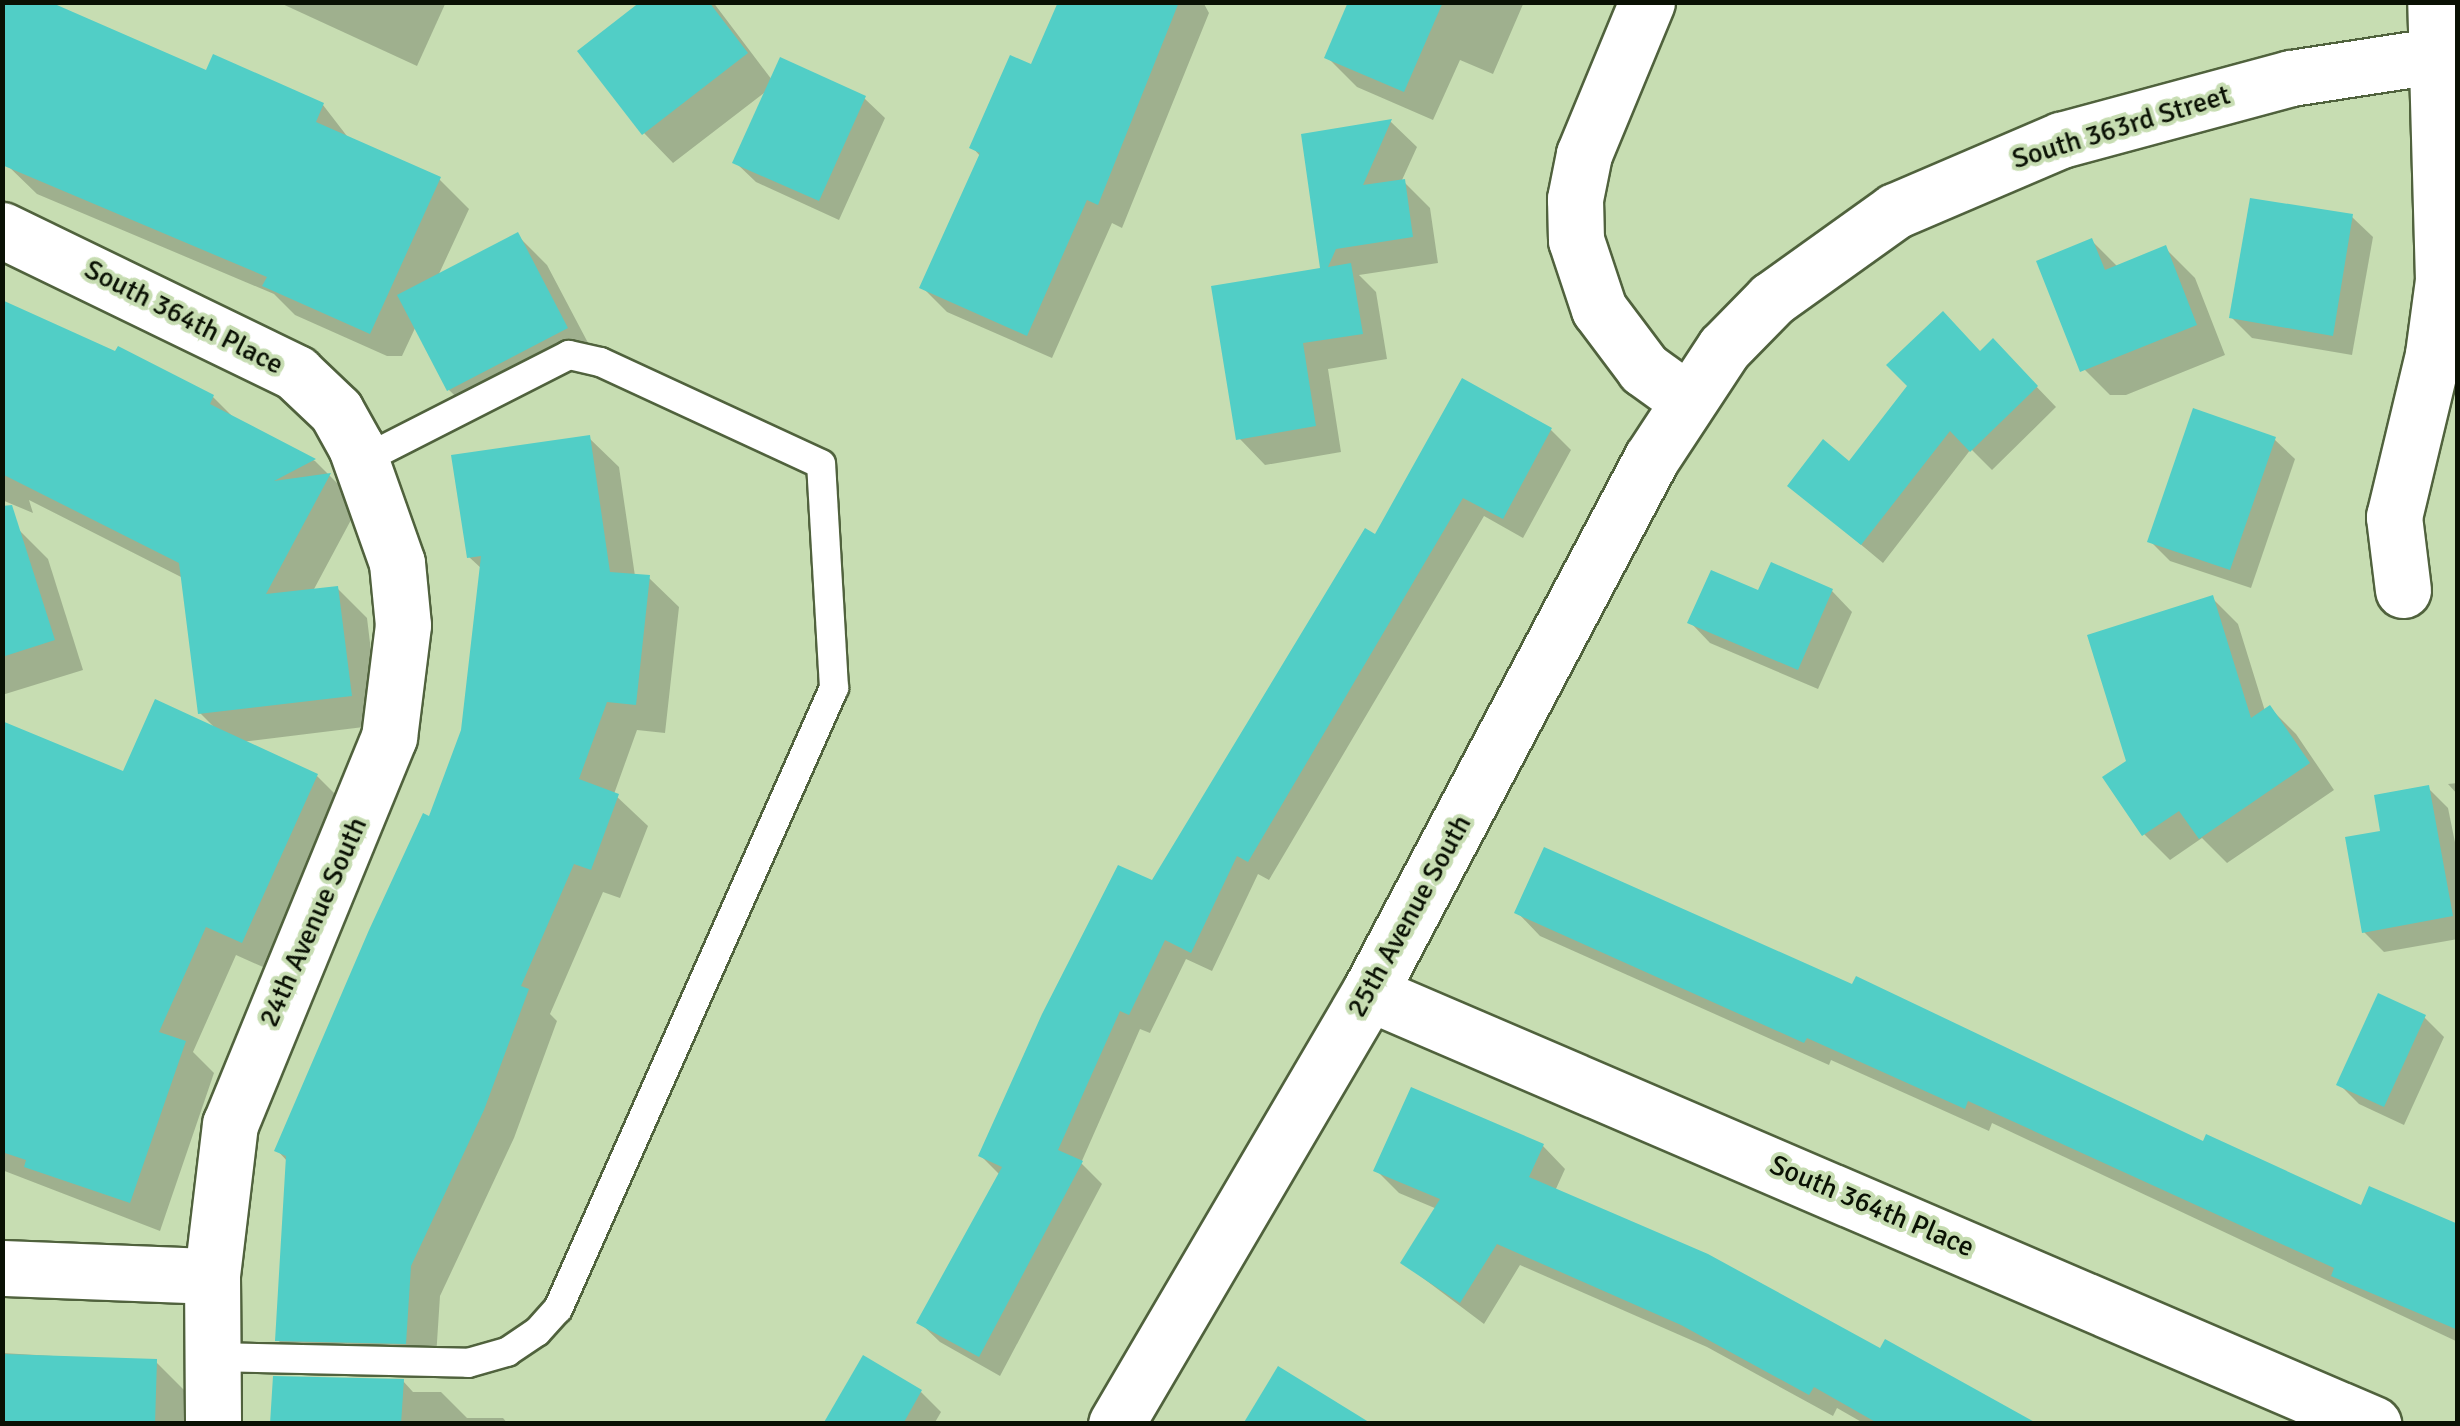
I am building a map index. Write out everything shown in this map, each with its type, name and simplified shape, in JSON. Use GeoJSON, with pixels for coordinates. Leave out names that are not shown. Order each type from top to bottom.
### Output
{"type":"FeatureCollection","features":[{"type":"Feature","properties":{"kind":"street"},"geometry":{"type":"LineString","coordinates":[[1646,2],[1584,154],[1575,199],[1576,240],[1599,309],[1644,370],[1687,400]]}},
{"type":"Feature","properties":{"kind":"street"},"geometry":{"type":"LineString","coordinates":[[2403,590],[2394,516],[2433,354],[2443,280],[2447,54],[2435,2]]}},
{"type":"Feature","properties":{"kind":"street","name":"South 363rd Street"},"geometry":{"type":"LineString","coordinates":[[1687,400],[1772,299],[1912,203],[2061,140],[2163,109],[2290,78],[2447,54]]}},
{"type":"Feature","properties":{"kind":"street","name":"South 364th Place"},"geometry":{"type":"LineString","coordinates":[[2,230],[269,357],[317,392],[354,445]]}},
{"type":"Feature","properties":{"kind":"street","name":"25th Avenue South"},"geometry":{"type":"LineString","coordinates":[[1116,1424],[1369,993],[1687,400]]}},
{"type":"Feature","properties":{"kind":"street","name":"24th Avenue South"},"geometry":{"type":"LineString","coordinates":[[214,1424],[212,1276],[217,1188],[240,1093],[360,816],[398,696],[403,625],[397,563],[354,445]]}},
{"type":"Feature","properties":{"kind":"street","name":"South 364th Place"},"geometry":{"type":"LineString","coordinates":[[1369,993],[2374,1424]]}},
{"type":"Feature","properties":{"kind":"street"},"geometry":{"type":"LineString","coordinates":[[2,1268],[212,1276]]}},
{"type":"Feature","properties":{"kind":"lane"},"geometry":{"type":"LineString","coordinates":[[213,1357],[468,1363],[507,1352],[548,1320],[834,688],[822,464],[600,362],[569,355],[354,445]]}},
{"type":"Feature","properties":{"kind":"building"},"geometry":{"type":"Polygon","coordinates":[[[2,2],[50,2],[206,70],[213,54],[324,103],[316,122],[441,177],[370,334],[262,286],[267,277],[2,165],[2,2]]]}},
{"type":"Feature","properties":{"kind":"building"},"geometry":{"type":"Polygon","coordinates":[[[640,2],[709,2],[748,53],[642,135],[577,51],[640,2]]]}},
{"type":"Feature","properties":{"kind":"building"},"geometry":{"type":"Polygon","coordinates":[[[1058,2],[1179,2],[1098,205],[1087,200],[1027,336],[919,288],[980,153],[969,148],[1010,55],[1031,64],[1058,2]]]}},
{"type":"Feature","properties":{"kind":"building"},"geometry":{"type":"Polygon","coordinates":[[[1348,2],[1443,2],[1404,92],[1324,58],[1348,2]]]}},
{"type":"Feature","properties":{"kind":"building"},"geometry":{"type":"Polygon","coordinates":[[[780,57],[866,96],[819,201],[732,163],[780,57]]]}},
{"type":"Feature","properties":{"kind":"building"},"geometry":{"type":"Polygon","coordinates":[[[1392,119],[1363,185],[1405,179],[1413,237],[1336,249],[1328,267],[1351,263],[1363,334],[1303,343],[1316,426],[1236,440],[1211,286],[1320,268],[1301,134],[1392,119]]]}},
{"type":"Feature","properties":{"kind":"building"},"geometry":{"type":"Polygon","coordinates":[[[2250,198],[2353,214],[2333,336],[2229,318],[2250,198]]]}},
{"type":"Feature","properties":{"kind":"building"},"geometry":{"type":"Polygon","coordinates":[[[518,232],[568,328],[447,391],[397,295],[518,232]]]}},
{"type":"Feature","properties":{"kind":"building"},"geometry":{"type":"Polygon","coordinates":[[[2092,238],[2105,270],[2166,245],[2197,325],[2080,372],[2036,261],[2092,238]]]}},
{"type":"Feature","properties":{"kind":"building"},"geometry":{"type":"Polygon","coordinates":[[[2,300],[115,351],[118,346],[214,395],[210,404],[316,459],[274,481],[331,473],[266,594],[338,586],[352,696],[198,714],[179,563],[2,474],[2,300]]]}},
{"type":"Feature","properties":{"kind":"building"},"geometry":{"type":"Polygon","coordinates":[[[1943,311],[1980,351],[1993,338],[2038,386],[1970,452],[1950,431],[1861,545],[1787,486],[1823,439],[1849,461],[1907,386],[1886,365],[1943,311]]]}},
{"type":"Feature","properties":{"kind":"building"},"geometry":{"type":"Polygon","coordinates":[[[1462,378],[1552,428],[1503,519],[1463,498],[1248,862],[1237,856],[1191,953],[1165,940],[1129,1015],[1120,1011],[1058,1150],[1083,1161],[979,1357],[916,1323],[1002,1167],[978,1156],[1042,1014],[1118,865],[1152,880],[1365,528],[1375,534],[1462,378]]]}},
{"type":"Feature","properties":{"kind":"building"},"geometry":{"type":"Polygon","coordinates":[[[2193,408],[2276,437],[2230,570],[2147,542],[2193,408]]]}},
{"type":"Feature","properties":{"kind":"building"},"geometry":{"type":"Polygon","coordinates":[[[590,435],[610,572],[650,575],[636,705],[607,702],[579,779],[619,794],[591,870],[574,864],[521,986],[529,989],[484,1110],[411,1266],[406,1344],[275,1341],[286,1156],[274,1151],[423,813],[429,816],[461,730],[481,556],[467,558],[451,455],[590,435]]]}},
{"type":"Feature","properties":{"kind":"building"},"geometry":{"type":"Polygon","coordinates":[[[12,505],[55,640],[2,657],[2,506],[12,505]]]}},
{"type":"Feature","properties":{"kind":"building"},"geometry":{"type":"Polygon","coordinates":[[[1771,562],[1833,589],[1798,670],[1687,623],[1711,570],[1758,590],[1771,562]]]}},
{"type":"Feature","properties":{"kind":"building"},"geometry":{"type":"Polygon","coordinates":[[[2213,595],[2251,718],[2270,705],[2310,763],[2199,839],[2179,811],[2142,836],[2102,777],[2126,761],[2087,635],[2213,595]]]}},
{"type":"Feature","properties":{"kind":"building"},"geometry":{"type":"Polygon","coordinates":[[[155,699],[318,774],[242,943],[206,927],[159,1032],[186,1041],[130,1203],[24,1167],[26,1160],[2,1152],[2,721],[123,771],[155,699]]]}},
{"type":"Feature","properties":{"kind":"building"},"geometry":{"type":"Polygon","coordinates":[[[2429,785],[2453,916],[2362,933],[2345,837],[2380,831],[2374,795],[2429,785]]]}},
{"type":"Feature","properties":{"kind":"building"},"geometry":{"type":"Polygon","coordinates":[[[1544,847],[1852,984],[1856,976],[2203,1141],[2206,1134],[2361,1205],[2369,1186],[2458,1224],[2458,1330],[2331,1276],[2334,1268],[1968,1101],[1965,1109],[1807,1038],[1804,1043],[1514,913],[1544,847]]]}},
{"type":"Feature","properties":{"kind":"building"},"geometry":{"type":"Polygon","coordinates":[[[2378,993],[2426,1015],[2384,1107],[2336,1085],[2378,993]]]}},
{"type":"Feature","properties":{"kind":"building"},"geometry":{"type":"Polygon","coordinates":[[[1411,1087],[1544,1144],[1529,1177],[1708,1254],[1880,1348],[1885,1339],[2038,1424],[1879,1424],[1814,1387],[1809,1395],[1681,1325],[1497,1244],[1460,1303],[1400,1263],[1440,1199],[1373,1171],[1411,1087]]]}},
{"type":"Feature","properties":{"kind":"building"},"geometry":{"type":"Polygon","coordinates":[[[2,1354],[157,1359],[155,1424],[2,1424],[2,1354]]]}},
{"type":"Feature","properties":{"kind":"building"},"geometry":{"type":"Polygon","coordinates":[[[863,1355],[922,1390],[903,1424],[823,1424],[863,1355]]]}},
{"type":"Feature","properties":{"kind":"building"},"geometry":{"type":"Polygon","coordinates":[[[1278,1366],[1372,1424],[1243,1424],[1278,1366]]]}},
{"type":"Feature","properties":{"kind":"building"},"geometry":{"type":"Polygon","coordinates":[[[273,1376],[404,1379],[401,1424],[270,1424],[273,1376]]]}}]}
